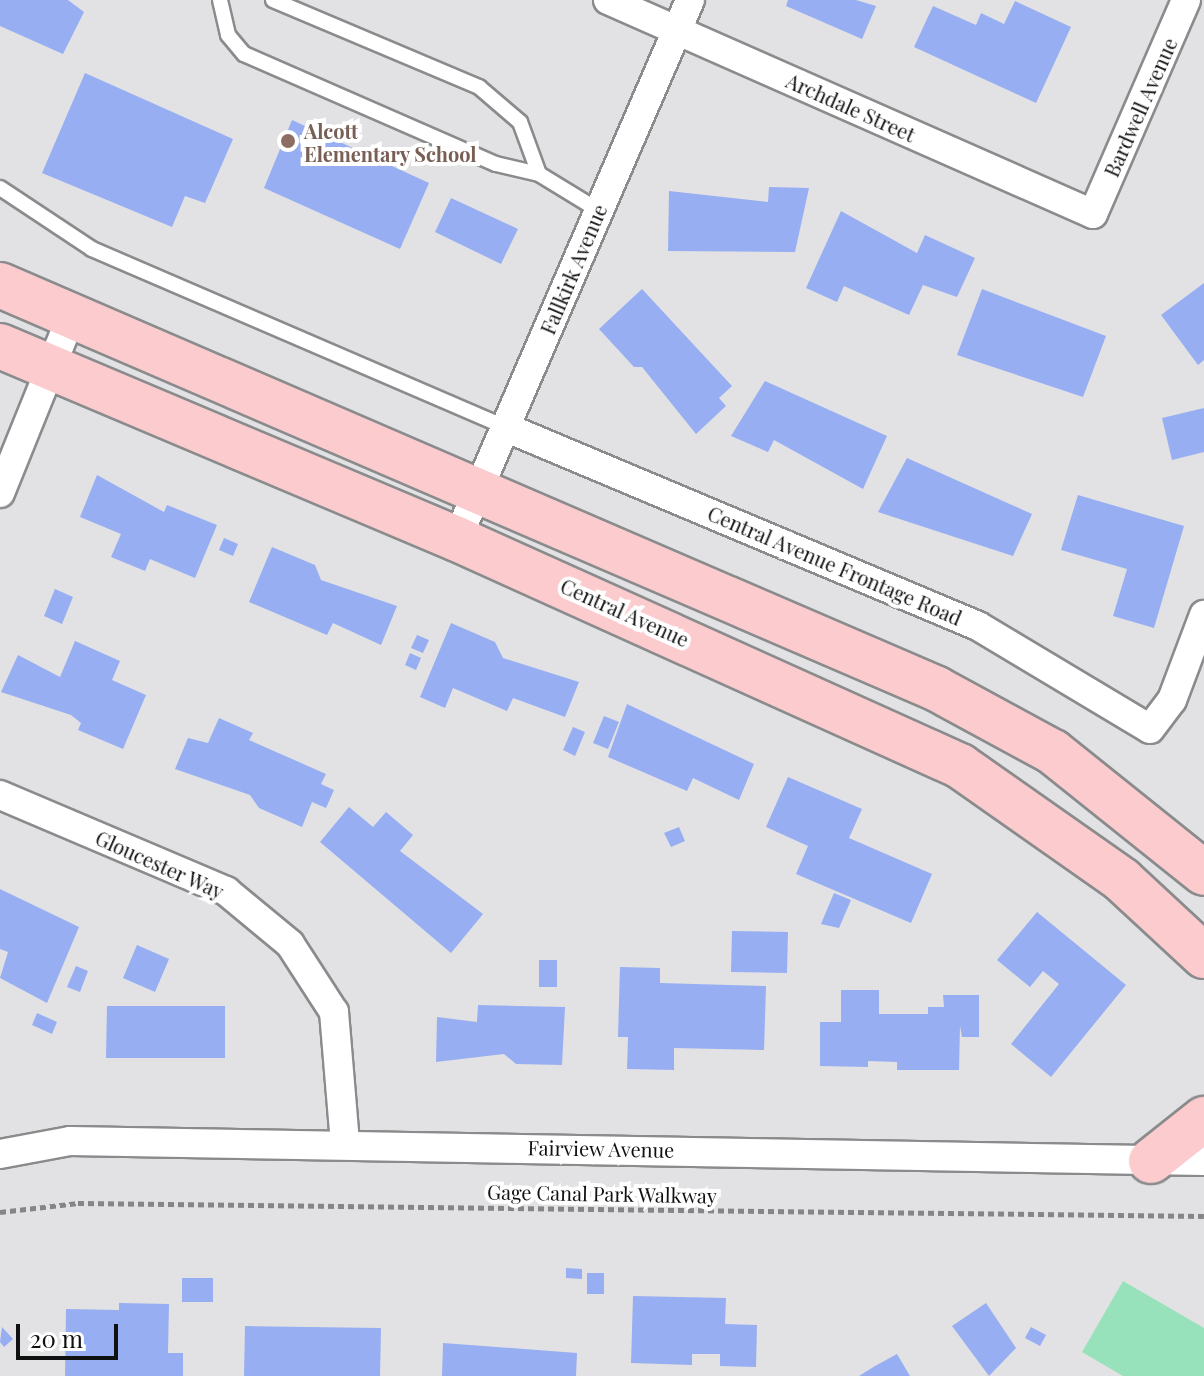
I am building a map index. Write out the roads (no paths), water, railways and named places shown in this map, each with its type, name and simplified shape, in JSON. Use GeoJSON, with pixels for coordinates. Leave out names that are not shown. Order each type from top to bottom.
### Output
{"type":"FeatureCollection","features":[{"type":"Feature","properties":{"kind":"main road"},"geometry":{"type":"LineString","coordinates":[[0,285],[481,488],[1003,723],[1053,752],[1204,873]]}},
{"type":"Feature","properties":{"kind":"main road","name":"Central Avenue"},"geometry":{"type":"LineString","coordinates":[[0,346],[457,539],[960,766],[1122,880],[1204,956]]}},
{"type":"Feature","properties":{"kind":"main road"},"geometry":{"type":"LineString","coordinates":[[1151,1161],[1204,1119]]}},
{"type":"Feature","properties":{"kind":"street","name":"Archdale Street"},"geometry":{"type":"LineString","coordinates":[[608,0],[1093,214]]}},
{"type":"Feature","properties":{"kind":"street","name":"Fallkirk Avenue"},"geometry":{"type":"LineString","coordinates":[[457,539],[690,0]]}},
{"type":"Feature","properties":{"kind":"street","name":"Bardwell Avenue"},"geometry":{"type":"LineString","coordinates":[[1093,214],[1186,0]]}},
{"type":"Feature","properties":{"kind":"street"},"geometry":{"type":"LineString","coordinates":[[0,493],[72,315]]}},
{"type":"Feature","properties":{"kind":"street","name":"Central Avenue Frontage Road"},"geometry":{"type":"LineString","coordinates":[[507,428],[978,626],[1150,729],[1172,700],[1204,615]]}},
{"type":"Feature","properties":{"kind":"street","name":"Gloucester Way"},"geometry":{"type":"LineString","coordinates":[[0,795],[226,891],[290,944],[334,1012],[345,1143]]}},
{"type":"Feature","properties":{"kind":"street","name":"Fairview Avenue"},"geometry":{"type":"LineString","coordinates":[[0,1154],[70,1141],[345,1143],[1204,1161]]}},
{"type":"Feature","properties":{"kind":"lane"},"geometry":{"type":"LineString","coordinates":[[220,0],[228,35],[244,54],[496,164],[539,174],[598,210]]}},
{"type":"Feature","properties":{"kind":"lane"},"geometry":{"type":"LineString","coordinates":[[273,0],[479,87],[520,122],[539,174]]}},
{"type":"Feature","properties":{"kind":"lane"},"geometry":{"type":"LineString","coordinates":[[0,188],[92,249],[507,428]]}},
{"type":"Feature","properties":{"kind":"place","name":"Alcott Elementary School"},"geometry":{"type":"Point","coordinates":[288,141]}}]}
